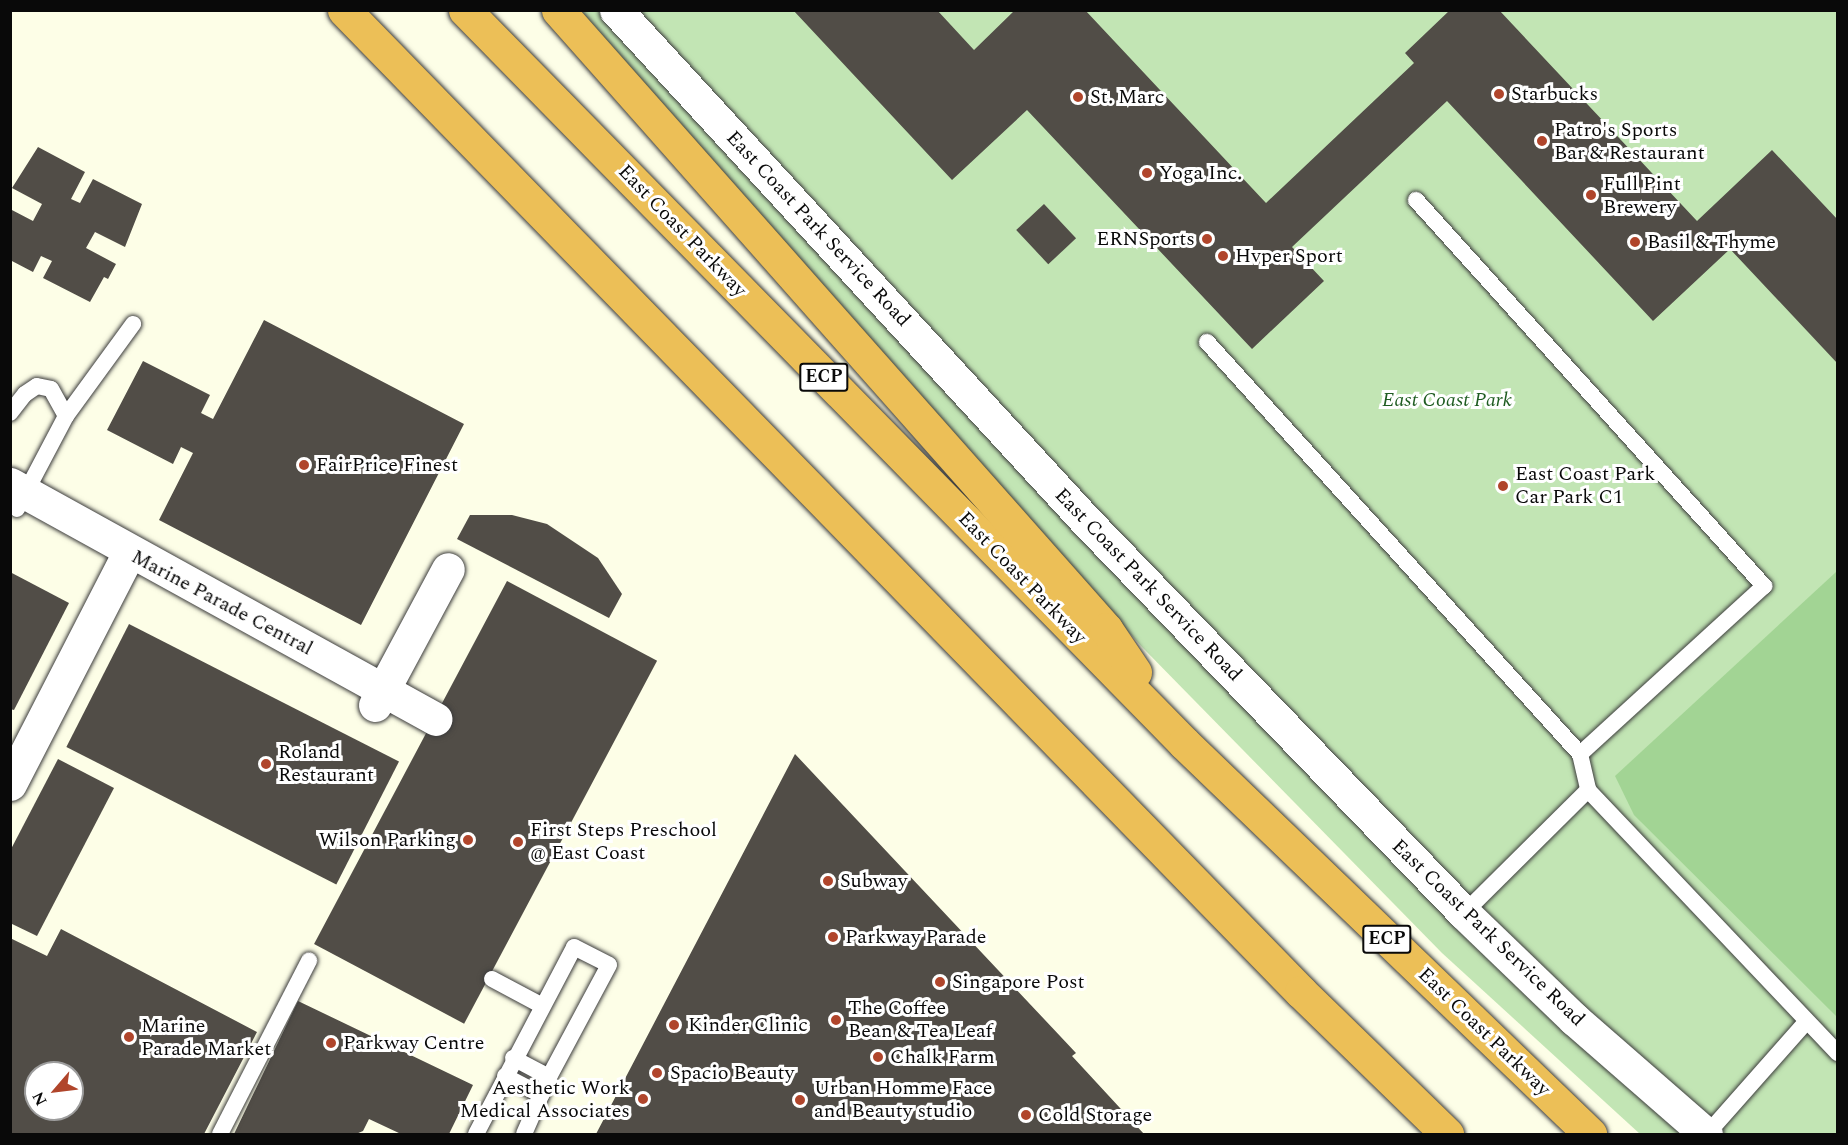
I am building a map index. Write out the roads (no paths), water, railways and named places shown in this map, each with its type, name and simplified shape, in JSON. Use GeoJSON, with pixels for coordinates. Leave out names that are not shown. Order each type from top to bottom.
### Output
{"type":"FeatureCollection","features":[{"type":"Feature","properties":{"kind":"highway"},"geometry":{"type":"LineString","coordinates":[[344,10],[1276,966],[1447,1134]]}},
{"type":"Feature","properties":{"kind":"highway","name":"East Coast Parkway"},"geometry":{"type":"LineString","coordinates":[[465,10],[1184,743],[1590,1134]]}},
{"type":"Feature","properties":{"kind":"highway","name":"ECP"},"geometry":{"type":"LineString","coordinates":[[558,10],[1106,629],[1184,743]]}},
{"type":"Feature","properties":{"kind":"street","name":"East Coast Park Service Road"},"geometry":{"type":"LineString","coordinates":[[616,10],[1087,522],[1464,913],[1574,1018],[1706,1134]]}},
{"type":"Feature","properties":{"kind":"street","name":"Marine Parade Central"},"geometry":{"type":"LineString","coordinates":[[16,498],[125,560],[432,726]]}},
{"type":"Feature","properties":{"kind":"street"},"geometry":{"type":"LineString","coordinates":[[10,784],[125,560]]}},
{"type":"Feature","properties":{"kind":"street"},"geometry":{"type":"LineString","coordinates":[[379,698],[448,569]]}},
{"type":"Feature","properties":{"kind":"lane"},"geometry":{"type":"LineString","coordinates":[[1416,200],[1764,586],[1580,754]]}},
{"type":"Feature","properties":{"kind":"lane"},"geometry":{"type":"LineString","coordinates":[[16,498],[66,416],[134,324]]}},
{"type":"Feature","properties":{"kind":"lane"},"geometry":{"type":"LineString","coordinates":[[1207,342],[1580,754],[1588,790],[1806,1022],[1838,1053]]}},
{"type":"Feature","properties":{"kind":"lane"},"geometry":{"type":"LineString","coordinates":[[10,413],[25,394],[37,386],[51,389],[66,416]]}},
{"type":"Feature","properties":{"kind":"lane"},"geometry":{"type":"LineString","coordinates":[[1464,913],[1588,790]]}},
{"type":"Feature","properties":{"kind":"lane"},"geometry":{"type":"LineString","coordinates":[[476,1134],[513,1058],[574,947],[609,965],[549,1077],[524,1134]]}},
{"type":"Feature","properties":{"kind":"lane"},"geometry":{"type":"LineString","coordinates":[[220,1134],[309,961]]}},
{"type":"Feature","properties":{"kind":"lane"},"geometry":{"type":"LineString","coordinates":[[492,979],[541,1005]]}},
{"type":"Feature","properties":{"kind":"lane"},"geometry":{"type":"LineString","coordinates":[[1706,1134],[1806,1022]]}},
{"type":"Feature","properties":{"kind":"lane"},"geometry":{"type":"LineString","coordinates":[[513,1058],[549,1077]]}},
{"type":"Feature","properties":{"kind":"lane"},"geometry":{"type":"LineString","coordinates":[[505,1076],[541,1095]]}},
{"type":"Feature","properties":{"kind":"place","name":"Starbucks"},"geometry":{"type":"Point","coordinates":[1499,94]}},
{"type":"Feature","properties":{"kind":"place","name":"St. Marc"},"geometry":{"type":"Point","coordinates":[1078,97]}},
{"type":"Feature","properties":{"kind":"place","name":"Patro's Sports Bar & Restaurant"},"geometry":{"type":"Point","coordinates":[1542,141]}},
{"type":"Feature","properties":{"kind":"place","name":"Yoga Inc."},"geometry":{"type":"Point","coordinates":[1147,173]}},
{"type":"Feature","properties":{"kind":"place","name":"Full Pint Brewery"},"geometry":{"type":"Point","coordinates":[1591,195]}},
{"type":"Feature","properties":{"kind":"place","name":"ERNSports"},"geometry":{"type":"Point","coordinates":[1207,239]}},
{"type":"Feature","properties":{"kind":"place","name":"Basil & Thyme"},"geometry":{"type":"Point","coordinates":[1635,242]}},
{"type":"Feature","properties":{"kind":"place","name":"Hvper Sport"},"geometry":{"type":"Point","coordinates":[1223,256]}},
{"type":"Feature","properties":{"kind":"place","name":"FairPrice Finest"},"geometry":{"type":"Point","coordinates":[304,465]}},
{"type":"Feature","properties":{"kind":"place","name":"East Coast Park Car Park C1"},"geometry":{"type":"Point","coordinates":[1503,486]}},
{"type":"Feature","properties":{"kind":"place","name":"Roland Restaurant"},"geometry":{"type":"Point","coordinates":[266,764]}},
{"type":"Feature","properties":{"kind":"place","name":"Wilson Parking"},"geometry":{"type":"Point","coordinates":[468,840]}},
{"type":"Feature","properties":{"kind":"place","name":"First Steps Preschool @ East Coast"},"geometry":{"type":"Point","coordinates":[518,842]}},
{"type":"Feature","properties":{"kind":"place","name":"Subway"},"geometry":{"type":"Point","coordinates":[828,881]}},
{"type":"Feature","properties":{"kind":"place","name":"Parkway Parade"},"geometry":{"type":"Point","coordinates":[833,937]}},
{"type":"Feature","properties":{"kind":"place","name":"Singapore Post"},"geometry":{"type":"Point","coordinates":[940,982]}},
{"type":"Feature","properties":{"kind":"place","name":"The Coffee Bean & Tea Leaf"},"geometry":{"type":"Point","coordinates":[836,1020]}},
{"type":"Feature","properties":{"kind":"place","name":"Kinder Clinic"},"geometry":{"type":"Point","coordinates":[674,1025]}},
{"type":"Feature","properties":{"kind":"place","name":"Marine Parade Market"},"geometry":{"type":"Point","coordinates":[129,1037]}},
{"type":"Feature","properties":{"kind":"place","name":"Parkway Centre"},"geometry":{"type":"Point","coordinates":[331,1043]}},
{"type":"Feature","properties":{"kind":"place","name":"Chalk Farm"},"geometry":{"type":"Point","coordinates":[878,1057]}},
{"type":"Feature","properties":{"kind":"place","name":"Spacio Beauty"},"geometry":{"type":"Point","coordinates":[657,1073]}},
{"type":"Feature","properties":{"kind":"place","name":"Aesthetic Work Medical Associates"},"geometry":{"type":"Point","coordinates":[643,1099]}},
{"type":"Feature","properties":{"kind":"place","name":"Urban Homme Face and Beauty studio"},"geometry":{"type":"Point","coordinates":[800,1100]}},
{"type":"Feature","properties":{"kind":"place","name":"Cold Storage"},"geometry":{"type":"Point","coordinates":[1026,1115]}},
{"type":"Feature","properties":{"kind":"park label","name":"East Coast Park"},"geometry":{"type":"Point","coordinates":[1447,400]}}]}
